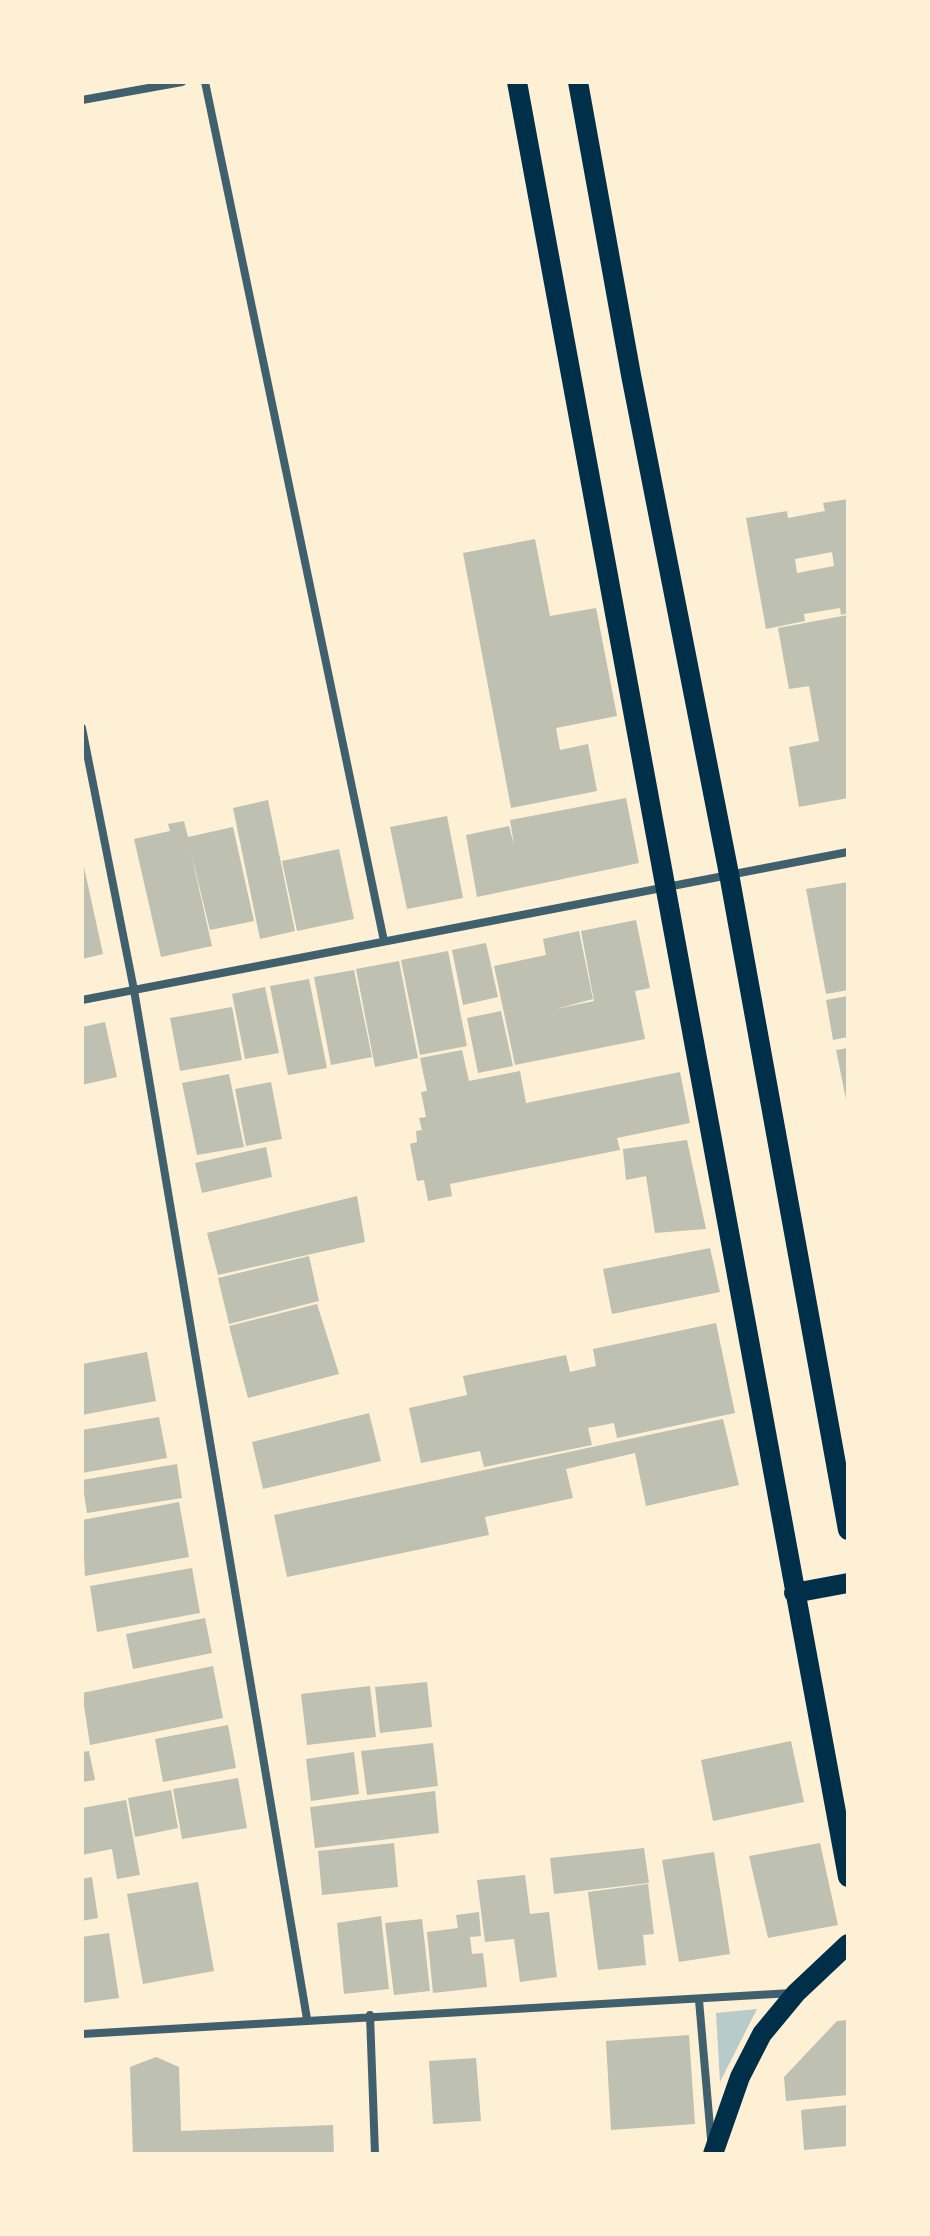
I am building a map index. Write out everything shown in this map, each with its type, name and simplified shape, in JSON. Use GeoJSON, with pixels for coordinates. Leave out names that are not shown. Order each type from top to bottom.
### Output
{"type":"FeatureCollection","features":[{"type":"Feature","properties":{"kind":"main road"},"geometry":{"type":"LineString","coordinates":[[517,82],[848,1877]]}},
{"type":"Feature","properties":{"kind":"main road"},"geometry":{"type":"LineString","coordinates":[[578,82],[631,375],[729,874],[848,1530]]}},
{"type":"Feature","properties":{"kind":"main road"},"geometry":{"type":"LineString","coordinates":[[794,1593],[848,1583]]}},
{"type":"Feature","properties":{"kind":"main road"},"geometry":{"type":"LineString","coordinates":[[713,2154],[740,2077],[762,2034],[796,1993],[848,1944]]}},
{"type":"Feature","properties":{"kind":"street"},"geometry":{"type":"LineString","coordinates":[[82,100],[182,82]]}},
{"type":"Feature","properties":{"kind":"street"},"geometry":{"type":"LineString","coordinates":[[205,82],[384,941]]}},
{"type":"Feature","properties":{"kind":"street"},"geometry":{"type":"LineString","coordinates":[[82,728],[134,990],[307,2019]]}},
{"type":"Feature","properties":{"kind":"street"},"geometry":{"type":"LineString","coordinates":[[82,1000],[848,852]]}},
{"type":"Feature","properties":{"kind":"street"},"geometry":{"type":"LineString","coordinates":[[82,2034],[370,2015],[796,1993]]}},
{"type":"Feature","properties":{"kind":"street"},"geometry":{"type":"LineString","coordinates":[[699,2000],[713,2154]]}},
{"type":"Feature","properties":{"kind":"street"},"geometry":{"type":"LineString","coordinates":[[370,2015],[375,2154]]}},
{"type":"Feature","properties":{"kind":"shaded area"},"geometry":{"type":"Polygon","coordinates":[[[757,2009],[720,2082],[716,2013],[757,2009]]]}},
{"type":"Feature","properties":{"kind":"building"},"geometry":{"type":"Polygon","coordinates":[[[848,499],[848,613],[841,615],[840,608],[804,614],[805,621],[766,629],[746,518],[787,511],[788,518],[825,511],[823,503],[848,499]],[[832,552],[795,559],[797,573],[834,566],[832,552]]]}},
{"type":"Feature","properties":{"kind":"building"},"geometry":{"type":"Polygon","coordinates":[[[535,539],[550,616],[596,608],[617,716],[556,728],[560,750],[588,744],[597,791],[511,808],[463,553],[535,539]]]}},
{"type":"Feature","properties":{"kind":"building"},"geometry":{"type":"Polygon","coordinates":[[[848,615],[848,798],[799,807],[789,747],[819,741],[809,686],[789,689],[778,628],[848,615]]]}},
{"type":"Feature","properties":{"kind":"building"},"geometry":{"type":"Polygon","coordinates":[[[626,798],[639,863],[477,897],[466,835],[509,826],[514,845],[510,820],[626,798]]]}},
{"type":"Feature","properties":{"kind":"building"},"geometry":{"type":"Polygon","coordinates":[[[268,800],[295,931],[260,939],[233,808],[268,800]]]}},
{"type":"Feature","properties":{"kind":"building"},"geometry":{"type":"Polygon","coordinates":[[[447,816],[463,898],[407,909],[390,827],[447,816]]]}},
{"type":"Feature","properties":{"kind":"building"},"geometry":{"type":"Polygon","coordinates":[[[184,821],[188,837],[233,827],[254,921],[210,930],[190,849],[212,946],[161,957],[134,839],[170,831],[168,824],[184,821]]]}},
{"type":"Feature","properties":{"kind":"building"},"geometry":{"type":"Polygon","coordinates":[[[339,849],[354,919],[297,931],[282,861],[339,849]]]}},
{"type":"Feature","properties":{"kind":"building"},"geometry":{"type":"Polygon","coordinates":[[[82,858],[103,954],[82,959],[82,858]]]}},
{"type":"Feature","properties":{"kind":"building"},"geometry":{"type":"Polygon","coordinates":[[[848,882],[848,990],[826,994],[806,889],[848,882]]]}},
{"type":"Feature","properties":{"kind":"building"},"geometry":{"type":"Polygon","coordinates":[[[636,920],[650,988],[635,991],[645,1039],[515,1065],[494,966],[546,955],[543,939],[579,931],[593,999],[556,1009],[594,1001],[581,931],[636,920]]]}},
{"type":"Feature","properties":{"kind":"building"},"geometry":{"type":"Polygon","coordinates":[[[486,943],[498,997],[463,1005],[452,950],[486,943]]]}},
{"type":"Feature","properties":{"kind":"building"},"geometry":{"type":"Polygon","coordinates":[[[448,951],[467,1046],[420,1055],[401,960],[448,951]]]}},
{"type":"Feature","properties":{"kind":"building"},"geometry":{"type":"Polygon","coordinates":[[[399,961],[418,1058],[375,1067],[356,969],[399,961]]]}},
{"type":"Feature","properties":{"kind":"building"},"geometry":{"type":"Polygon","coordinates":[[[354,970],[372,1057],[331,1065],[314,977],[354,970]]]}},
{"type":"Feature","properties":{"kind":"building"},"geometry":{"type":"Polygon","coordinates":[[[309,979],[327,1068],[288,1075],[270,986],[309,979]]]}},
{"type":"Feature","properties":{"kind":"building"},"geometry":{"type":"Polygon","coordinates":[[[265,987],[279,1053],[245,1059],[232,994],[265,987]]]}},
{"type":"Feature","properties":{"kind":"building"},"geometry":{"type":"Polygon","coordinates":[[[848,996],[848,1037],[833,1040],[826,1000],[848,996]]]}},
{"type":"Feature","properties":{"kind":"building"},"geometry":{"type":"Polygon","coordinates":[[[232,1007],[242,1060],[180,1071],[170,1018],[232,1007]]]}},
{"type":"Feature","properties":{"kind":"building"},"geometry":{"type":"Polygon","coordinates":[[[501,1011],[513,1066],[478,1073],[467,1018],[501,1011]]]}},
{"type":"Feature","properties":{"kind":"building"},"geometry":{"type":"Polygon","coordinates":[[[105,1022],[117,1077],[82,1085],[82,1027],[105,1022]]]}},
{"type":"Feature","properties":{"kind":"building"},"geometry":{"type":"Polygon","coordinates":[[[848,1048],[848,1103],[847,1104],[836,1050],[848,1048]]]}},
{"type":"Feature","properties":{"kind":"building"},"geometry":{"type":"Polygon","coordinates":[[[462,1050],[469,1081],[520,1071],[526,1103],[680,1072],[690,1123],[617,1138],[620,1150],[450,1184],[452,1196],[428,1201],[424,1180],[417,1181],[410,1144],[417,1142],[416,1131],[422,1130],[419,1118],[426,1117],[421,1092],[427,1091],[420,1058],[462,1050]]]}},
{"type":"Feature","properties":{"kind":"building"},"geometry":{"type":"Polygon","coordinates":[[[229,1074],[244,1147],[197,1155],[182,1083],[229,1074]]]}},
{"type":"Feature","properties":{"kind":"building"},"geometry":{"type":"Polygon","coordinates":[[[271,1082],[282,1139],[246,1146],[235,1089],[271,1082]]]}},
{"type":"Feature","properties":{"kind":"building"},"geometry":{"type":"Polygon","coordinates":[[[687,1140],[706,1229],[655,1233],[646,1176],[626,1180],[623,1149],[687,1140]]]}},
{"type":"Feature","properties":{"kind":"building"},"geometry":{"type":"Polygon","coordinates":[[[266,1147],[272,1177],[202,1193],[195,1163],[266,1147]]]}},
{"type":"Feature","properties":{"kind":"building"},"geometry":{"type":"Polygon","coordinates":[[[357,1196],[365,1242],[218,1275],[207,1233],[357,1196]]]}},
{"type":"Feature","properties":{"kind":"building"},"geometry":{"type":"Polygon","coordinates":[[[710,1248],[720,1292],[612,1314],[603,1269],[710,1248]]]}},
{"type":"Feature","properties":{"kind":"building"},"geometry":{"type":"Polygon","coordinates":[[[309,1256],[319,1301],[229,1324],[218,1278],[309,1256]]]}},
{"type":"Feature","properties":{"kind":"building"},"geometry":{"type":"Polygon","coordinates":[[[317,1304],[339,1374],[248,1398],[229,1326],[317,1304]]]}},
{"type":"Feature","properties":{"kind":"building"},"geometry":{"type":"Polygon","coordinates":[[[716,1323],[735,1413],[617,1438],[614,1423],[588,1428],[592,1445],[484,1467],[480,1451],[421,1463],[409,1408],[467,1395],[463,1376],[566,1355],[570,1372],[596,1366],[593,1349],[716,1323]]]}},
{"type":"Feature","properties":{"kind":"building"},"geometry":{"type":"Polygon","coordinates":[[[147,1352],[156,1401],[82,1415],[82,1364],[147,1352]]]}},
{"type":"Feature","properties":{"kind":"building"},"geometry":{"type":"Polygon","coordinates":[[[369,1413],[381,1461],[263,1489],[252,1442],[369,1413]]]}},
{"type":"Feature","properties":{"kind":"building"},"geometry":{"type":"Polygon","coordinates":[[[159,1417],[167,1458],[82,1473],[82,1430],[159,1417]]]}},
{"type":"Feature","properties":{"kind":"building"},"geometry":{"type":"Polygon","coordinates":[[[723,1419],[739,1485],[646,1506],[635,1453],[566,1469],[573,1498],[485,1517],[489,1535],[287,1577],[274,1515],[723,1419]]]}},
{"type":"Feature","properties":{"kind":"building"},"geometry":{"type":"Polygon","coordinates":[[[177,1464],[182,1498],[87,1513],[82,1480],[177,1464]]]}},
{"type":"Feature","properties":{"kind":"building"},"geometry":{"type":"Polygon","coordinates":[[[179,1502],[189,1557],[85,1576],[82,1520],[179,1502]]]}},
{"type":"Feature","properties":{"kind":"building"},"geometry":{"type":"Polygon","coordinates":[[[192,1568],[200,1613],[97,1632],[90,1586],[192,1568]]]}},
{"type":"Feature","properties":{"kind":"building"},"geometry":{"type":"Polygon","coordinates":[[[205,1618],[212,1653],[133,1669],[126,1634],[205,1618]]]}},
{"type":"Feature","properties":{"kind":"building"},"geometry":{"type":"Polygon","coordinates":[[[213,1666],[223,1718],[90,1745],[82,1693],[213,1666]]]}},
{"type":"Feature","properties":{"kind":"building"},"geometry":{"type":"Polygon","coordinates":[[[427,1682],[432,1727],[380,1733],[375,1687],[427,1682]]]}},
{"type":"Feature","properties":{"kind":"building"},"geometry":{"type":"Polygon","coordinates":[[[370,1686],[376,1737],[307,1745],[301,1694],[370,1686]]]}},
{"type":"Feature","properties":{"kind":"building"},"geometry":{"type":"Polygon","coordinates":[[[228,1725],[236,1768],[163,1782],[155,1739],[228,1725]]]}},
{"type":"Feature","properties":{"kind":"building"},"geometry":{"type":"Polygon","coordinates":[[[791,1741],[804,1802],[713,1821],[701,1760],[791,1741]]]}},
{"type":"Feature","properties":{"kind":"building"},"geometry":{"type":"Polygon","coordinates":[[[433,1743],[438,1786],[367,1795],[361,1751],[433,1743]]]}},
{"type":"Feature","properties":{"kind":"building"},"geometry":{"type":"Polygon","coordinates":[[[89,1751],[95,1780],[82,1782],[82,1752],[89,1751]]]}},
{"type":"Feature","properties":{"kind":"building"},"geometry":{"type":"Polygon","coordinates":[[[354,1752],[359,1794],[311,1801],[306,1759],[354,1752]]]}},
{"type":"Feature","properties":{"kind":"building"},"geometry":{"type":"Polygon","coordinates":[[[238,1778],[247,1828],[182,1839],[173,1789],[238,1778]]]}},
{"type":"Feature","properties":{"kind":"building"},"geometry":{"type":"Polygon","coordinates":[[[171,1790],[178,1828],[135,1837],[128,1798],[171,1790]]]}},
{"type":"Feature","properties":{"kind":"building"},"geometry":{"type":"Polygon","coordinates":[[[435,1791],[439,1833],[315,1848],[310,1807],[435,1791]]]}},
{"type":"Feature","properties":{"kind":"building"},"geometry":{"type":"Polygon","coordinates":[[[126,1800],[140,1875],[117,1879],[112,1849],[82,1855],[82,1808],[126,1800]]]}},
{"type":"Feature","properties":{"kind":"building"},"geometry":{"type":"Polygon","coordinates":[[[394,1843],[398,1887],[322,1895],[318,1851],[394,1843]]]}},
{"type":"Feature","properties":{"kind":"building"},"geometry":{"type":"Polygon","coordinates":[[[820,1843],[838,1925],[768,1938],[749,1856],[820,1843]]]}},
{"type":"Feature","properties":{"kind":"building"},"geometry":{"type":"Polygon","coordinates":[[[644,1848],[649,1883],[554,1894],[550,1858],[644,1848]]]}},
{"type":"Feature","properties":{"kind":"building"},"geometry":{"type":"Polygon","coordinates":[[[714,1852],[730,1954],[679,1962],[662,1860],[714,1852]]]}},
{"type":"Feature","properties":{"kind":"building"},"geometry":{"type":"Polygon","coordinates":[[[525,1875],[530,1914],[549,1912],[557,1977],[520,1982],[514,1939],[485,1942],[477,1880],[525,1875]]]}},
{"type":"Feature","properties":{"kind":"building"},"geometry":{"type":"Polygon","coordinates":[[[92,1877],[98,1918],[82,1921],[82,1879],[92,1877]]]}},
{"type":"Feature","properties":{"kind":"building"},"geometry":{"type":"Polygon","coordinates":[[[198,1882],[214,1971],[143,1984],[127,1894],[198,1882]]]}},
{"type":"Feature","properties":{"kind":"building"},"geometry":{"type":"Polygon","coordinates":[[[648,1884],[654,1934],[643,1935],[646,1965],[598,1970],[588,1892],[648,1884]]]}},
{"type":"Feature","properties":{"kind":"building"},"geometry":{"type":"Polygon","coordinates":[[[479,1912],[481,1936],[470,1937],[472,1954],[483,1953],[487,1987],[433,1993],[427,1932],[458,1928],[456,1915],[479,1912]]]}},
{"type":"Feature","properties":{"kind":"building"},"geometry":{"type":"Polygon","coordinates":[[[381,1916],[389,1989],[344,1994],[337,1923],[381,1916]]]}},
{"type":"Feature","properties":{"kind":"building"},"geometry":{"type":"Polygon","coordinates":[[[422,1919],[430,1991],[394,1995],[385,1923],[422,1919]]]}},
{"type":"Feature","properties":{"kind":"building"},"geometry":{"type":"Polygon","coordinates":[[[109,1933],[119,1998],[82,2003],[82,1937],[109,1933]]]}},
{"type":"Feature","properties":{"kind":"building"},"geometry":{"type":"Polygon","coordinates":[[[848,2020],[848,2095],[786,2101],[784,2077],[837,2021],[848,2020]]]}},
{"type":"Feature","properties":{"kind":"building"},"geometry":{"type":"Polygon","coordinates":[[[689,2035],[695,2124],[611,2130],[606,2041],[689,2035]]]}},
{"type":"Feature","properties":{"kind":"building"},"geometry":{"type":"Polygon","coordinates":[[[156,2057],[179,2067],[181,2131],[333,2125],[334,2154],[133,2154],[130,2067],[156,2057]]]}},
{"type":"Feature","properties":{"kind":"building"},"geometry":{"type":"Polygon","coordinates":[[[476,2058],[481,2121],[433,2124],[429,2061],[476,2058]]]}},
{"type":"Feature","properties":{"kind":"building"},"geometry":{"type":"Polygon","coordinates":[[[848,2105],[848,2146],[804,2150],[801,2110],[848,2105]]]}}]}
